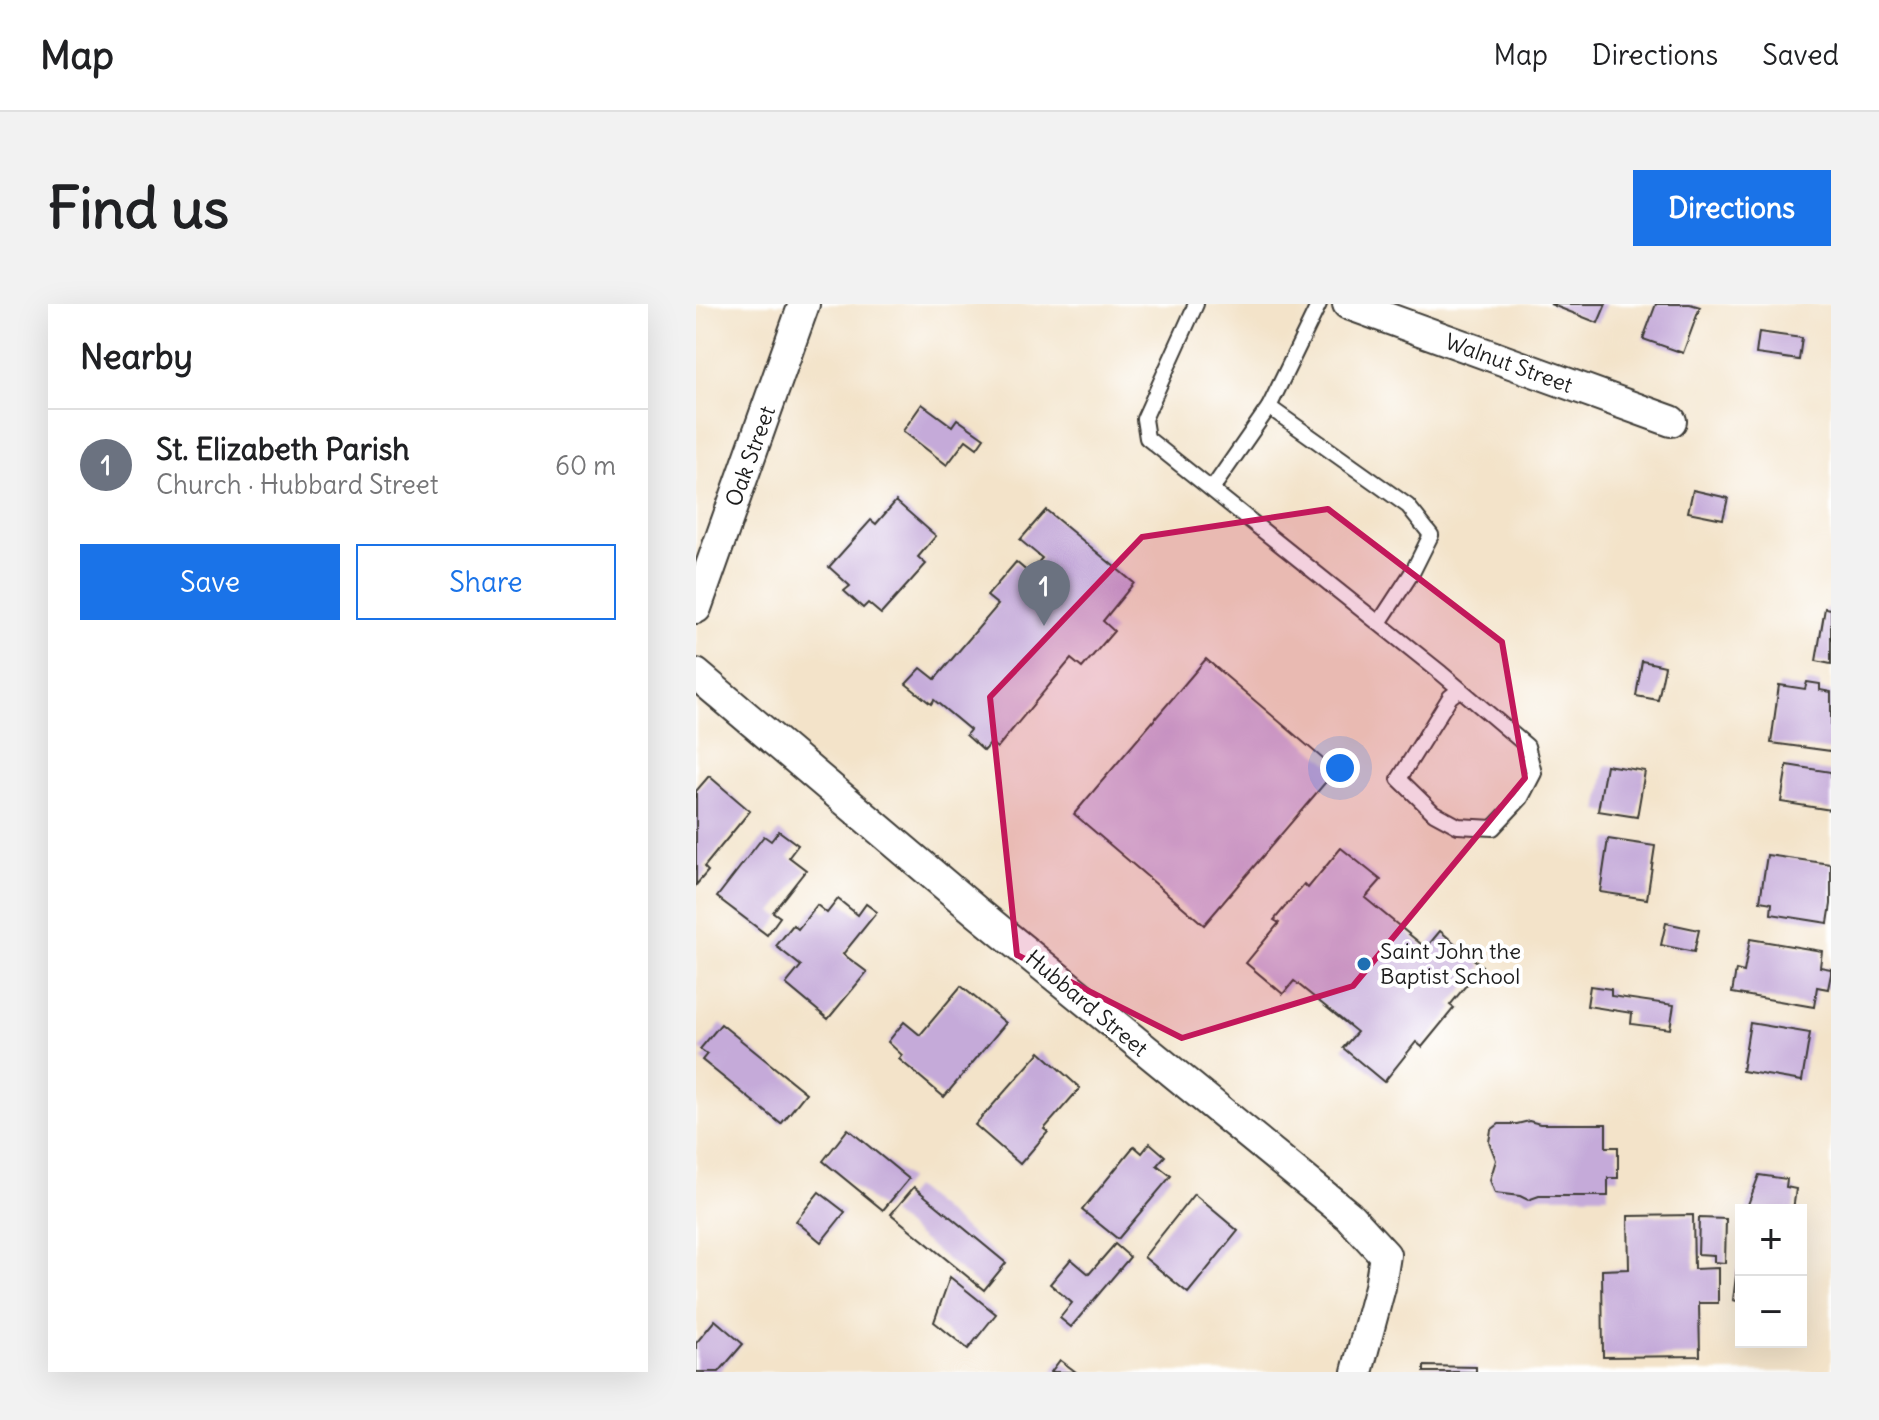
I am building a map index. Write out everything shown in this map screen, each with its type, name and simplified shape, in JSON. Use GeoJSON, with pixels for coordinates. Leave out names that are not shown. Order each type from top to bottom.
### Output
{"type":"FeatureCollection","features":[{"type":"Feature","properties":{"kind":"street","name":"Oak Street"},"geometry":{"type":"LineString","coordinates":[[696,608],[804,304]]}},
{"type":"Feature","properties":{"kind":"street","name":"Walnut Street"},"geometry":{"type":"LineString","coordinates":[[1348,304],[1671,421]]}},
{"type":"Feature","properties":{"kind":"street","name":"Hubbard Street"},"geometry":{"type":"LineString","coordinates":[[696,674],[977,912],[1349,1216],[1385,1255],[1380,1287],[1357,1372]]}},
{"type":"Feature","properties":{"kind":"lane"},"geometry":{"type":"LineString","coordinates":[[1196,304],[1144,419],[1147,438],[1379,623],[1527,746],[1534,773],[1521,798],[1493,828],[1458,826],[1434,813],[1399,779],[1409,758],[1450,697],[1459,690]]}},
{"type":"Feature","properties":{"kind":"lane"},"geometry":{"type":"LineString","coordinates":[[1212,489],[1269,407],[1319,304]]}},
{"type":"Feature","properties":{"kind":"lane"},"geometry":{"type":"LineString","coordinates":[[1269,407],[1408,506],[1431,535],[1413,571],[1379,623]]}},
{"type":"Feature","properties":{"kind":"highlighted area"},"geometry":{"type":"Polygon","coordinates":[[[1328,509],[1502,642],[1525,778],[1353,986],[1182,1038],[1017,955],[990,697],[1142,537],[1328,509]]]}},
{"type":"Feature","properties":{"kind":"building"},"geometry":{"type":"Polygon","coordinates":[[[1550,304],[1606,304],[1598,323],[1550,304]]]}},
{"type":"Feature","properties":{"kind":"building"},"geometry":{"type":"Polygon","coordinates":[[[1656,304],[1700,307],[1683,353],[1643,339],[1656,304]]]}},
{"type":"Feature","properties":{"kind":"building"},"geometry":{"type":"Polygon","coordinates":[[[1759,332],[1802,338],[1799,360],[1756,354],[1759,332]]]}},
{"type":"Feature","properties":{"kind":"building"},"geometry":{"type":"Polygon","coordinates":[[[922,404],[952,426],[957,419],[984,438],[977,448],[966,440],[947,465],[903,431],[922,404]]]}},
{"type":"Feature","properties":{"kind":"building"},"geometry":{"type":"Polygon","coordinates":[[[1693,490],[1728,498],[1723,519],[1688,512],[1693,490]]]}},
{"type":"Feature","properties":{"kind":"building"},"geometry":{"type":"Polygon","coordinates":[[[896,501],[936,536],[918,557],[926,564],[881,614],[868,603],[863,608],[844,591],[850,586],[829,567],[871,520],[876,524],[896,501]]]}},
{"type":"Feature","properties":{"kind":"building"},"geometry":{"type":"Polygon","coordinates":[[[1046,510],[1134,583],[1103,621],[1114,631],[1082,668],[1071,659],[997,748],[991,743],[984,751],[966,735],[970,730],[934,700],[931,704],[906,684],[921,668],[935,679],[998,605],[987,596],[1016,562],[1029,573],[1042,558],[1020,540],[1046,510]]]}},
{"type":"Feature","properties":{"kind":"building"},"geometry":{"type":"Polygon","coordinates":[[[1825,608],[1831,609],[1831,664],[1816,661],[1825,608]]]}},
{"type":"Feature","properties":{"kind":"building"},"geometry":{"type":"Polygon","coordinates":[[[1206,659],[1336,770],[1204,925],[1074,814],[1206,659]]]}},
{"type":"Feature","properties":{"kind":"building"},"geometry":{"type":"Polygon","coordinates":[[[1642,661],[1665,666],[1658,700],[1636,696],[1642,661]]]}},
{"type":"Feature","properties":{"kind":"building"},"geometry":{"type":"Polygon","coordinates":[[[1807,682],[1820,684],[1820,690],[1831,692],[1831,751],[1771,743],[1779,685],[1805,689],[1807,682]]]}},
{"type":"Feature","properties":{"kind":"building"},"geometry":{"type":"Polygon","coordinates":[[[1606,765],[1645,771],[1637,817],[1598,811],[1606,765]]]}},
{"type":"Feature","properties":{"kind":"building"},"geometry":{"type":"Polygon","coordinates":[[[1787,765],[1831,772],[1831,810],[1781,802],[1787,765]]]}},
{"type":"Feature","properties":{"kind":"building"},"geometry":{"type":"Polygon","coordinates":[[[709,776],[750,811],[704,867],[708,871],[696,885],[696,791],[709,776]]]}},
{"type":"Feature","properties":{"kind":"building"},"geometry":{"type":"Polygon","coordinates":[[[779,831],[798,845],[789,857],[806,870],[773,912],[780,917],[767,935],[717,897],[764,836],[771,841],[779,831]]]}},
{"type":"Feature","properties":{"kind":"building"},"geometry":{"type":"Polygon","coordinates":[[[1608,839],[1655,846],[1647,899],[1600,892],[1608,839]]]}},
{"type":"Feature","properties":{"kind":"building","name":"Saint John the Baptist School"},"geometry":{"type":"Polygon","coordinates":[[[1341,848],[1381,880],[1365,898],[1426,948],[1440,931],[1482,966],[1450,1005],[1454,1008],[1422,1047],[1416,1042],[1384,1082],[1343,1048],[1357,1032],[1294,981],[1283,994],[1246,963],[1279,923],[1274,920],[1304,884],[1308,888],[1341,848]]]}},
{"type":"Feature","properties":{"kind":"building"},"geometry":{"type":"Polygon","coordinates":[[[1767,855],[1831,864],[1828,923],[1771,914],[1772,903],[1760,901],[1767,855]]]}},
{"type":"Feature","properties":{"kind":"building"},"geometry":{"type":"Polygon","coordinates":[[[838,899],[858,915],[866,904],[877,912],[843,954],[867,972],[828,1019],[786,984],[801,966],[776,946],[793,925],[798,929],[817,905],[827,913],[838,899]]]}},
{"type":"Feature","properties":{"kind":"building"},"geometry":{"type":"Polygon","coordinates":[[[1666,923],[1699,930],[1694,952],[1661,945],[1666,923]]]}},
{"type":"Feature","properties":{"kind":"building"},"geometry":{"type":"Polygon","coordinates":[[[1750,939],[1822,951],[1820,967],[1831,969],[1831,974],[1828,989],[1817,987],[1814,1007],[1732,993],[1736,970],[1744,972],[1750,939]]]}},
{"type":"Feature","properties":{"kind":"building"},"geometry":{"type":"Polygon","coordinates":[[[961,986],[1006,1023],[944,1097],[899,1059],[902,1055],[888,1042],[904,1022],[920,1035],[961,986]]]}},
{"type":"Feature","properties":{"kind":"building"},"geometry":{"type":"Polygon","coordinates":[[[1590,986],[1611,989],[1611,996],[1674,1005],[1670,1029],[1631,1024],[1632,1013],[1587,1006],[1590,986]]]}},
{"type":"Feature","properties":{"kind":"building"},"geometry":{"type":"Polygon","coordinates":[[[1750,1023],[1810,1033],[1802,1081],[1742,1071],[1750,1023]]]}},
{"type":"Feature","properties":{"kind":"building"},"geometry":{"type":"Polygon","coordinates":[[[721,1024],[806,1093],[781,1124],[702,1060],[707,1054],[700,1049],[721,1024]]]}},
{"type":"Feature","properties":{"kind":"building"},"geometry":{"type":"Polygon","coordinates":[[[1040,1052],[1080,1088],[1044,1129],[1048,1132],[1020,1164],[975,1125],[1040,1052]]]}},
{"type":"Feature","properties":{"kind":"building"},"geometry":{"type":"Polygon","coordinates":[[[1529,1121],[1540,1124],[1606,1124],[1606,1147],[1618,1147],[1618,1178],[1608,1178],[1608,1196],[1539,1196],[1528,1200],[1495,1193],[1490,1180],[1496,1160],[1489,1142],[1491,1130],[1499,1124],[1529,1121]]]}},
{"type":"Feature","properties":{"kind":"building"},"geometry":{"type":"Polygon","coordinates":[[[848,1129],[909,1179],[883,1210],[823,1161],[848,1129]]]}},
{"type":"Feature","properties":{"kind":"building"},"geometry":{"type":"Polygon","coordinates":[[[1150,1143],[1165,1156],[1157,1165],[1171,1176],[1118,1239],[1082,1210],[1134,1146],[1142,1153],[1150,1143]]]}},
{"type":"Feature","properties":{"kind":"building"},"geometry":{"type":"Polygon","coordinates":[[[1759,1175],[1787,1179],[1786,1187],[1796,1189],[1794,1204],[1748,1204],[1759,1175]]]}},
{"type":"Feature","properties":{"kind":"building"},"geometry":{"type":"Polygon","coordinates":[[[914,1187],[1006,1263],[984,1290],[891,1214],[914,1187]]]}},
{"type":"Feature","properties":{"kind":"building"},"geometry":{"type":"Polygon","coordinates":[[[819,1192],[845,1212],[821,1242],[796,1221],[819,1192]]]}},
{"type":"Feature","properties":{"kind":"building"},"geometry":{"type":"Polygon","coordinates":[[[1194,1194],[1238,1231],[1188,1293],[1144,1257],[1194,1194]]]}},
{"type":"Feature","properties":{"kind":"building"},"geometry":{"type":"Polygon","coordinates":[[[1693,1215],[1694,1269],[1718,1268],[1718,1303],[1699,1303],[1700,1356],[1603,1357],[1602,1270],[1629,1269],[1628,1216],[1693,1215]]]}},
{"type":"Feature","properties":{"kind":"building"},"geometry":{"type":"Polygon","coordinates":[[[1699,1218],[1726,1219],[1725,1263],[1714,1262],[1714,1255],[1698,1254],[1699,1218]]]}},
{"type":"Feature","properties":{"kind":"building"},"geometry":{"type":"Polygon","coordinates":[[[1115,1244],[1130,1257],[1071,1327],[1060,1318],[1072,1303],[1050,1284],[1071,1259],[1089,1274],[1115,1244]]]}},
{"type":"Feature","properties":{"kind":"building"},"geometry":{"type":"Polygon","coordinates":[[[950,1277],[996,1314],[968,1349],[934,1322],[950,1277]]]}},
{"type":"Feature","properties":{"kind":"building"},"geometry":{"type":"Polygon","coordinates":[[[715,1320],[743,1344],[719,1372],[696,1372],[696,1343],[715,1320]]]}},
{"type":"Feature","properties":{"kind":"building"},"geometry":{"type":"Polygon","coordinates":[[[1060,1360],[1076,1372],[1051,1372],[1060,1360]]]}},
{"type":"Feature","properties":{"kind":"building"},"geometry":{"type":"Polygon","coordinates":[[[1424,1366],[1476,1367],[1476,1372],[1424,1372],[1424,1366]]]}},
{"type":"Feature","properties":{"kind":"place","name":"St. Elizabeth Parish"},"geometry":{"type":"Point","coordinates":[1044,626]}},
{"type":"Feature","properties":{"kind":"place","name":"Saint John the Baptist School"},"geometry":{"type":"Point","coordinates":[1364,964]}}]}
